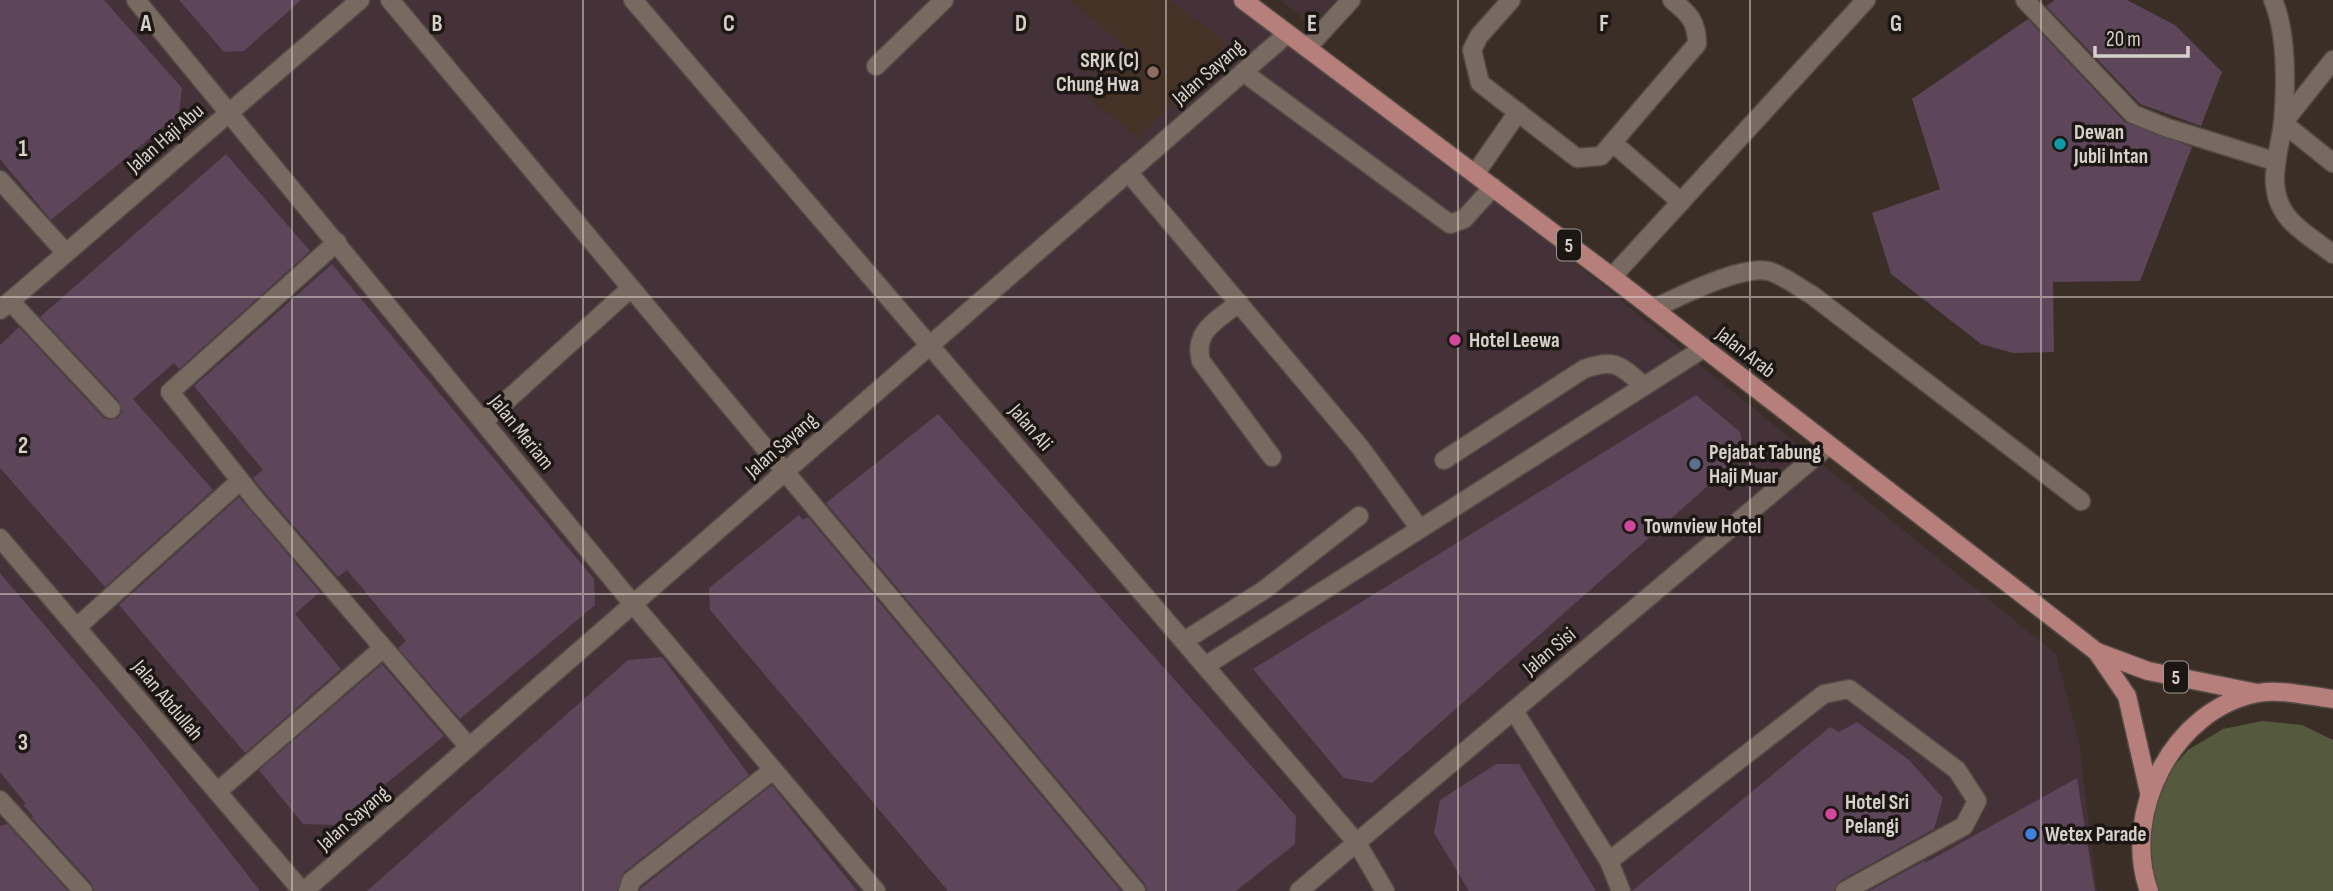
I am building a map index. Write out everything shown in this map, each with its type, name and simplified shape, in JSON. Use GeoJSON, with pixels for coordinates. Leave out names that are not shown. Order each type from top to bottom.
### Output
{"type":"FeatureCollection","features":[{"type":"Feature","properties":{"kind":"main road","name":"Jalan Arab"},"geometry":{"type":"LineString","coordinates":[[1243,0],[1612,277],[2097,652],[2127,696],[2149,792]]}},
{"type":"Feature","properties":{"kind":"main road","name":"5"},"geometry":{"type":"LineString","coordinates":[[2097,652],[2148,671],[2257,693],[2298,694],[2333,699]]}},
{"type":"Feature","properties":{"kind":"main road"},"geometry":{"type":"LineString","coordinates":[[2149,891],[2143,876],[2141,833],[2149,792],[2166,758],[2191,730],[2222,707],[2257,693]]}},
{"type":"Feature","properties":{"kind":"main road"},"geometry":{"type":"LineString","coordinates":[[2298,694],[2333,693]]}},
{"type":"Feature","properties":{"kind":"street","name":"Jalan Meriam"},"geometry":{"type":"LineString","coordinates":[[136,0],[633,604],[876,891]]}},
{"type":"Feature","properties":{"kind":"street","name":"Jalan Haji Abu"},"geometry":{"type":"LineString","coordinates":[[5,306],[360,0]]}},
{"type":"Feature","properties":{"kind":"street"},"geometry":{"type":"LineString","coordinates":[[390,0],[1136,891]]}},
{"type":"Feature","properties":{"kind":"street","name":"Jalan Ali"},"geometry":{"type":"LineString","coordinates":[[633,0],[1357,843],[1385,891]]}},
{"type":"Feature","properties":{"kind":"street"},"geometry":{"type":"LineString","coordinates":[[876,66],[944,0]]}},
{"type":"Feature","properties":{"kind":"street"},"geometry":{"type":"LineString","coordinates":[[1307,48],[1351,0]]}},
{"type":"Feature","properties":{"kind":"street"},"geometry":{"type":"LineString","coordinates":[[1511,0],[1479,36],[1472,50],[1480,83],[1577,158],[1601,156],[1697,44],[1697,28],[1691,15],[1672,0]]}},
{"type":"Feature","properties":{"kind":"street"},"geometry":{"type":"LineString","coordinates":[[1612,277],[1866,0]]}},
{"type":"Feature","properties":{"kind":"street"},"geometry":{"type":"LineString","coordinates":[[2025,0],[2133,114],[2165,127],[2274,161]]}},
{"type":"Feature","properties":{"kind":"street"},"geometry":{"type":"LineString","coordinates":[[2273,0],[2283,30],[2283,123],[2274,161],[2275,188],[2289,220],[2333,254]]}},
{"type":"Feature","properties":{"kind":"street","name":"Jalan Sayang"},"geometry":{"type":"LineString","coordinates":[[303,891],[1287,33]]}},
{"type":"Feature","properties":{"kind":"street"},"geometry":{"type":"LineString","coordinates":[[2283,123],[2333,61]]}},
{"type":"Feature","properties":{"kind":"street"},"geometry":{"type":"LineString","coordinates":[[1243,72],[1450,224],[1464,219],[1493,187]]}},
{"type":"Feature","properties":{"kind":"street"},"geometry":{"type":"LineString","coordinates":[[1475,174],[1518,112]]}},
{"type":"Feature","properties":{"kind":"street"},"geometry":{"type":"LineString","coordinates":[[2283,123],[2333,163]]}},
{"type":"Feature","properties":{"kind":"street"},"geometry":{"type":"LineString","coordinates":[[1613,143],[1681,202]]}},
{"type":"Feature","properties":{"kind":"street"},"geometry":{"type":"LineString","coordinates":[[1128,172],[1360,447],[1420,529]]}},
{"type":"Feature","properties":{"kind":"street"},"geometry":{"type":"LineString","coordinates":[[2,187],[66,253]]}},
{"type":"Feature","properties":{"kind":"street"},"geometry":{"type":"LineString","coordinates":[[337,242],[170,392],[240,481],[469,747]]}},
{"type":"Feature","properties":{"kind":"street"},"geometry":{"type":"LineString","coordinates":[[1653,309],[1705,285],[1740,274],[1768,271],[1812,295],[2081,501]]}},
{"type":"Feature","properties":{"kind":"street"},"geometry":{"type":"LineString","coordinates":[[484,421],[631,288]]}},
{"type":"Feature","properties":{"kind":"street"},"geometry":{"type":"LineString","coordinates":[[1239,303],[1203,330],[1197,346],[1202,361],[1272,457]]}},
{"type":"Feature","properties":{"kind":"street"},"geometry":{"type":"LineString","coordinates":[[5,306],[111,409]]}},
{"type":"Feature","properties":{"kind":"street"},"geometry":{"type":"LineString","coordinates":[[1205,666],[1704,348]]}},
{"type":"Feature","properties":{"kind":"street"},"geometry":{"type":"LineString","coordinates":[[1444,460],[1584,369],[1604,362],[1619,365],[1644,386]]}},
{"type":"Feature","properties":{"kind":"street","name":"Jalan Sisi"},"geometry":{"type":"LineString","coordinates":[[1299,891],[1828,446]]}},
{"type":"Feature","properties":{"kind":"street"},"geometry":{"type":"LineString","coordinates":[[77,627],[240,481]]}},
{"type":"Feature","properties":{"kind":"street"},"geometry":{"type":"LineString","coordinates":[[1184,641],[1264,590],[1360,516]]}},
{"type":"Feature","properties":{"kind":"street","name":"Jalan Abdullah"},"geometry":{"type":"LineString","coordinates":[[0,538],[303,891]]}},
{"type":"Feature","properties":{"kind":"street"},"geometry":{"type":"LineString","coordinates":[[217,792],[382,649]]}},
{"type":"Feature","properties":{"kind":"street"},"geometry":{"type":"LineString","coordinates":[[1609,861],[1824,694],[1849,689],[1957,770],[1977,801],[1964,826],[1845,891]]}},
{"type":"Feature","properties":{"kind":"street"},"geometry":{"type":"LineString","coordinates":[[1514,711],[1609,861],[1621,891]]}},
{"type":"Feature","properties":{"kind":"street"},"geometry":{"type":"LineString","coordinates":[[628,891],[631,881],[773,770]]}},
{"type":"Feature","properties":{"kind":"street"},"geometry":{"type":"LineString","coordinates":[[0,800],[83,891]]}},
{"type":"Feature","properties":{"kind":"shaded area"},"geometry":{"type":"Polygon","coordinates":[[[0,0],[1251,0],[2056,654],[2079,742],[2097,891],[0,891],[0,0]]]}},
{"type":"Feature","properties":{"kind":"shaded area","name":"SRJK (C) Chung Hwa"},"geometry":{"type":"Polygon","coordinates":[[[1069,0],[1169,0],[1227,43],[1139,139],[1087,98],[1126,47],[1069,0]]]}},
{"type":"Feature","properties":{"kind":"shaded area"},"geometry":{"type":"Polygon","coordinates":[[[1280,0],[1336,0],[1313,26],[1280,0]]]}},
{"type":"Feature","properties":{"kind":"green space"},"geometry":{"type":"Polygon","coordinates":[[[2262,721],[2302,725],[2333,740],[2333,891],[2151,891],[2146,817],[2162,780],[2188,750],[2223,729],[2262,721]]]}},
{"type":"Feature","properties":{"kind":"building"},"geometry":{"type":"Polygon","coordinates":[[[0,0],[104,0],[182,88],[179,114],[51,220],[0,159],[0,0]]]}},
{"type":"Feature","properties":{"kind":"building"},"geometry":{"type":"Polygon","coordinates":[[[179,0],[301,0],[244,51],[224,52],[179,0]]]}},
{"type":"Feature","properties":{"kind":"building"},"geometry":{"type":"Polygon","coordinates":[[[2055,0],[2127,0],[2175,25],[2222,72],[2201,126],[2140,104],[2046,6],[2055,0]]]}},
{"type":"Feature","properties":{"kind":"building","name":"Dewan Jubli Intan"},"geometry":{"type":"Polygon","coordinates":[[[2028,19],[2125,122],[2192,147],[2140,281],[2053,282],[2054,352],[2013,353],[1981,344],[1891,274],[1872,213],[1940,189],[1912,99],[2028,19]]]}},
{"type":"Feature","properties":{"kind":"building"},"geometry":{"type":"Polygon","coordinates":[[[226,154],[310,251],[179,369],[174,363],[133,399],[213,490],[105,587],[0,468],[0,345],[19,327],[103,417],[108,420],[118,418],[122,412],[119,401],[40,317],[226,154]]]}},
{"type":"Feature","properties":{"kind":"building"},"geometry":{"type":"Polygon","coordinates":[[[332,264],[594,579],[595,605],[460,719],[398,648],[406,641],[347,570],[338,577],[264,492],[253,478],[263,470],[194,386],[332,264]]]}},
{"type":"Feature","properties":{"kind":"building"},"geometry":{"type":"Polygon","coordinates":[[[1696,395],[1740,432],[1745,453],[1372,783],[1344,778],[1253,669],[1696,395]]]}},
{"type":"Feature","properties":{"kind":"building"},"geometry":{"type":"Polygon","coordinates":[[[938,414],[1296,816],[1295,844],[1236,891],[1147,891],[1145,884],[826,503],[938,414]]]}},
{"type":"Feature","properties":{"kind":"building"},"geometry":{"type":"Polygon","coordinates":[[[239,497],[320,592],[295,614],[341,669],[245,753],[119,605],[239,497]]]}},
{"type":"Feature","properties":{"kind":"building"},"geometry":{"type":"Polygon","coordinates":[[[799,515],[803,520],[808,517],[1121,891],[948,891],[710,610],[709,588],[799,515]]]}},
{"type":"Feature","properties":{"kind":"building"},"geometry":{"type":"Polygon","coordinates":[[[0,573],[143,741],[260,891],[94,891],[91,883],[31,817],[34,817],[23,805],[26,804],[0,772],[0,573]]]}},
{"type":"Feature","properties":{"kind":"building"},"geometry":{"type":"Polygon","coordinates":[[[662,657],[749,775],[624,872],[617,891],[367,891],[628,660],[662,657]]]}},
{"type":"Feature","properties":{"kind":"building"},"geometry":{"type":"Polygon","coordinates":[[[382,664],[444,736],[336,825],[303,824],[259,770],[382,664]]]}},
{"type":"Feature","properties":{"kind":"building","name":"Hotel Sri Pelangi"},"geometry":{"type":"Polygon","coordinates":[[[1857,722],[1909,760],[1943,798],[1934,829],[1840,881],[1834,891],[1632,891],[1830,727],[1839,732],[1857,722]]]}},
{"type":"Feature","properties":{"kind":"building"},"geometry":{"type":"Polygon","coordinates":[[[1496,764],[1519,764],[1596,891],[1469,891],[1434,833],[1440,800],[1496,764]]]}},
{"type":"Feature","properties":{"kind":"building","name":"Wetex Parade"},"geometry":{"type":"Polygon","coordinates":[[[2077,778],[2095,891],[1869,891],[1926,860],[1925,863],[2077,778]]]}},
{"type":"Feature","properties":{"kind":"building"},"geometry":{"type":"Polygon","coordinates":[[[772,785],[857,891],[640,891],[641,888],[772,785]]]}},
{"type":"Feature","properties":{"kind":"building"},"geometry":{"type":"Polygon","coordinates":[[[7,824],[68,891],[0,891],[0,826],[7,824]]]}},
{"type":"Feature","properties":{"kind":"place","name":"SRJK (C) Chung Hwa"},"geometry":{"type":"Point","coordinates":[1153,72]}},
{"type":"Feature","properties":{"kind":"place","name":"Dewan Jubli Intan"},"geometry":{"type":"Point","coordinates":[2060,144]}},
{"type":"Feature","properties":{"kind":"place","name":"Hotel Leewa"},"geometry":{"type":"Point","coordinates":[1455,340]}},
{"type":"Feature","properties":{"kind":"place","name":"Pejabat Tabung Haji Muar"},"geometry":{"type":"Point","coordinates":[1695,464]}},
{"type":"Feature","properties":{"kind":"place","name":"Townview Hotel"},"geometry":{"type":"Point","coordinates":[1630,526]}},
{"type":"Feature","properties":{"kind":"place","name":"Hotel Sri Pelangi"},"geometry":{"type":"Point","coordinates":[1831,814]}},
{"type":"Feature","properties":{"kind":"place","name":"Wetex Parade"},"geometry":{"type":"Point","coordinates":[2031,834]}}]}
